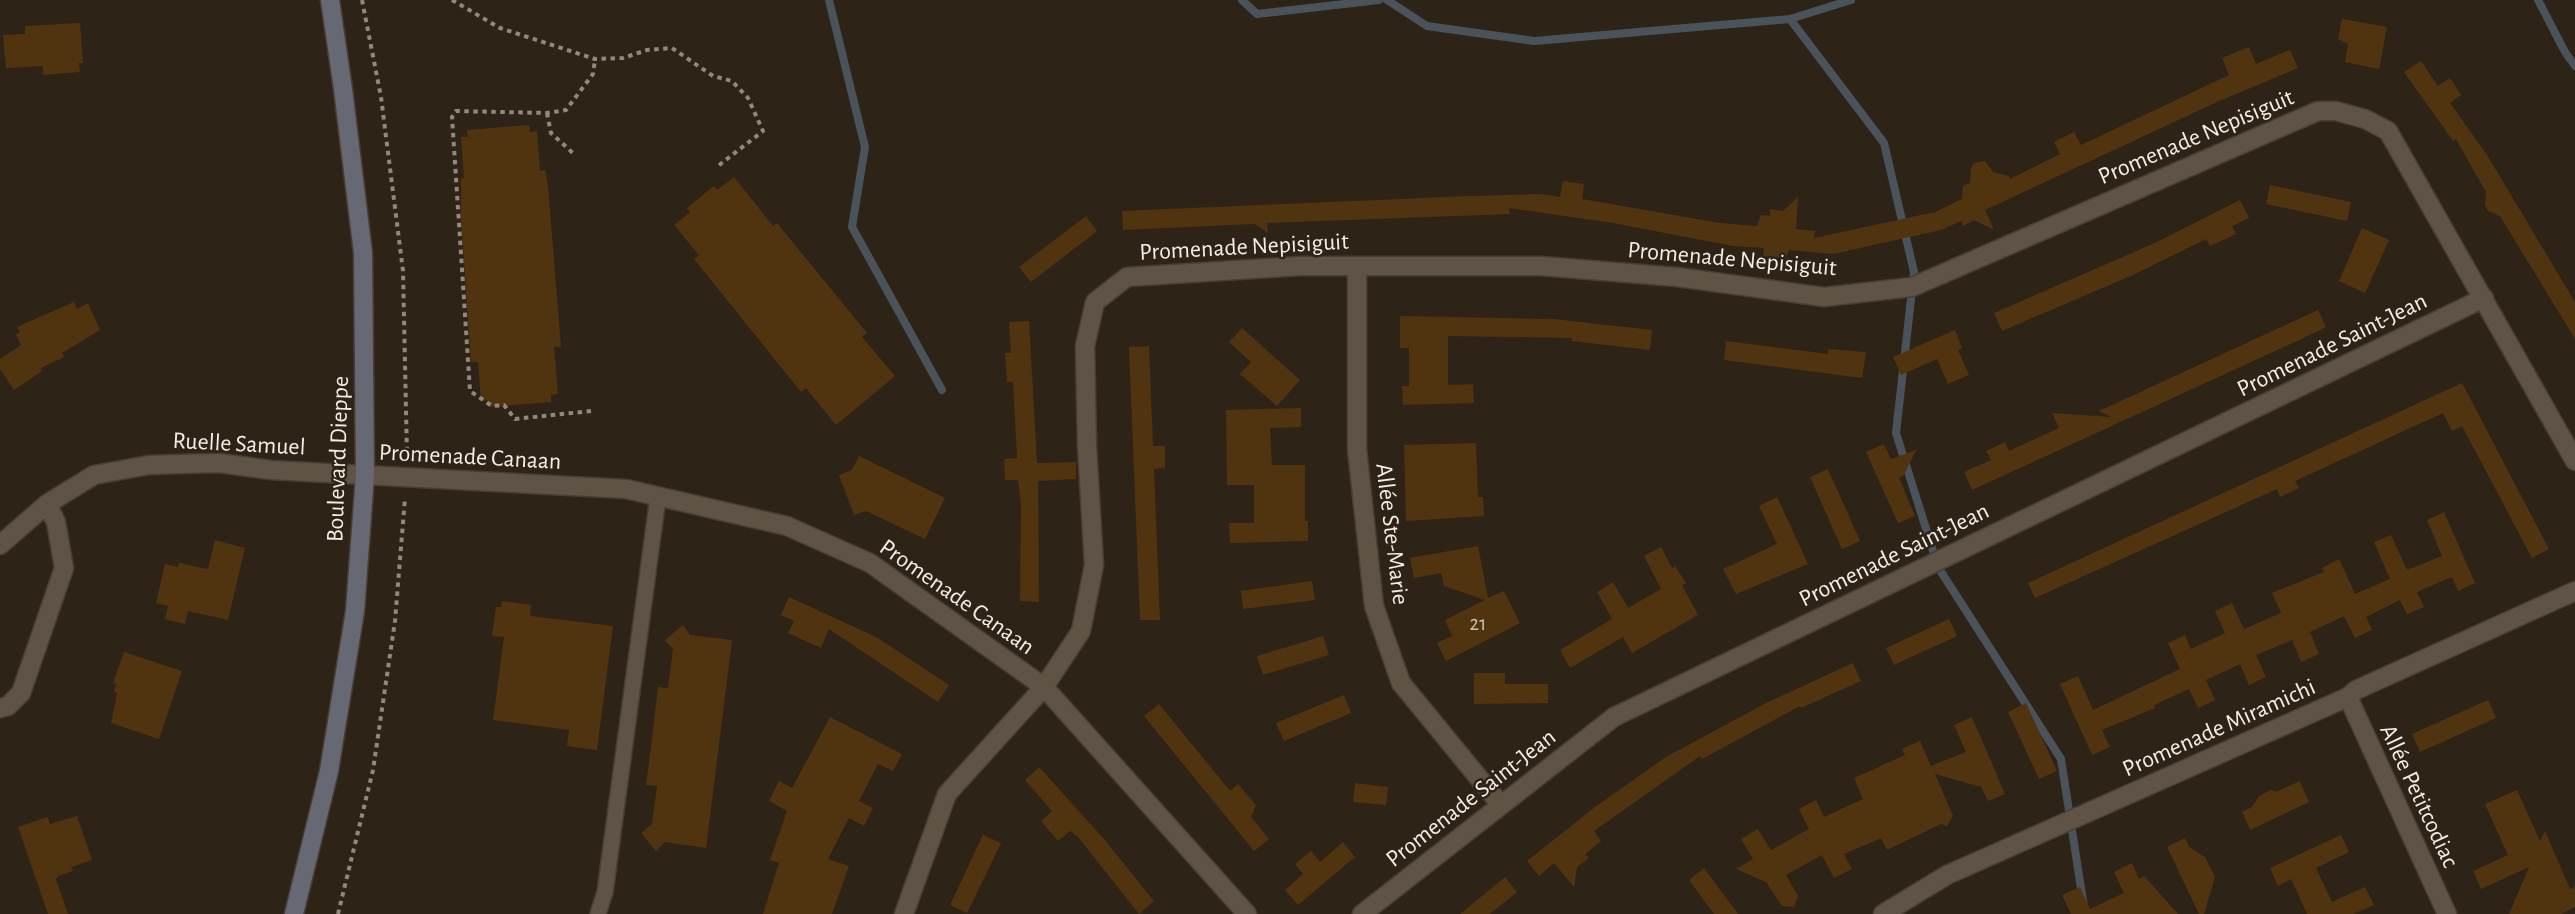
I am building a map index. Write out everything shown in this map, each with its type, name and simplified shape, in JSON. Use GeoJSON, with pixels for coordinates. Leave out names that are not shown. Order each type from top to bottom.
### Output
{"type":"FeatureCollection","features":[{"type":"Feature","properties":{"kind":"main road","name":"Boulevard Dieppe"},"geometry":{"type":"LineString","coordinates":[[294,914],[329,771],[355,611],[365,475],[363,254],[330,0]]}},
{"type":"Feature","properties":{"kind":"street","name":"Promenade Nepisiguit"},"geometry":{"type":"LineString","coordinates":[[904,914],[947,794],[1044,687],[1081,631],[1094,565],[1087,446],[1085,346],[1095,302],[1127,277],[1301,266],[1541,266],[1677,277],[1824,297],[1912,287],[2308,115],[2318,111],[2336,111],[2365,119],[2388,131],[2575,460]]}},
{"type":"Feature","properties":{"kind":"street","name":"Allée Ste-Marie"},"geometry":{"type":"LineString","coordinates":[[1357,266],[1357,449],[1374,606],[1401,683],[1501,805]]}},
{"type":"Feature","properties":{"kind":"street","name":"Promenade Saint-Jean"},"geometry":{"type":"LineString","coordinates":[[1362,914],[1614,717],[2484,298]]}},
{"type":"Feature","properties":{"kind":"street","name":"Ruelle Samuel"},"geometry":{"type":"LineString","coordinates":[[0,545],[47,504],[94,474],[149,465],[219,463],[271,470],[365,475]]}},
{"type":"Feature","properties":{"kind":"street","name":"Promenade Canaan"},"geometry":{"type":"LineString","coordinates":[[365,475],[626,489],[787,526],[870,563],[1044,687],[1247,914]]}},
{"type":"Feature","properties":{"kind":"street"},"geometry":{"type":"LineString","coordinates":[[0,708],[8,706],[21,693],[64,568],[56,522],[47,504]]}},
{"type":"Feature","properties":{"kind":"street","name":"Promenade Miramichi"},"geometry":{"type":"LineString","coordinates":[[1884,914],[1947,875],[2348,697],[2356,690],[2575,591]]}},
{"type":"Feature","properties":{"kind":"street","name":"Allée Petitcodiac"},"geometry":{"type":"LineString","coordinates":[[2348,697],[2447,914]]}},
{"type":"Feature","properties":{"kind":"lane"},"geometry":{"type":"LineString","coordinates":[[598,914],[605,892],[658,497]]}},
{"type":"Feature","properties":{"kind":"path"},"geometry":{"type":"LineString","coordinates":[[362,0],[381,97],[403,271],[407,449]]}},
{"type":"Feature","properties":{"kind":"path"},"geometry":{"type":"LineString","coordinates":[[452,0],[500,28],[595,59],[623,58],[647,50],[672,48],[712,76],[732,81],[748,98],[763,131],[718,166]]}},
{"type":"Feature","properties":{"kind":"path"},"geometry":{"type":"LineString","coordinates":[[591,411],[515,419],[504,405],[492,406],[470,391],[452,117],[456,111],[547,113],[566,110],[593,74],[595,59]]}},
{"type":"Feature","properties":{"kind":"path"},"geometry":{"type":"LineString","coordinates":[[547,113],[551,133],[575,154]]}},
{"type":"Feature","properties":{"kind":"path"},"geometry":{"type":"LineString","coordinates":[[338,914],[373,770],[395,621],[405,505]]}},
{"type":"Feature","properties":{"kind":"building"},"geometry":{"type":"Polygon","coordinates":[[[2342,19],[2387,27],[2379,69],[2345,62],[2348,44],[2338,39],[2342,19]]]}},
{"type":"Feature","properties":{"kind":"building"},"geometry":{"type":"Polygon","coordinates":[[[80,23],[83,63],[79,63],[80,72],[43,75],[43,66],[6,68],[3,35],[25,34],[25,26],[80,23]]]}},
{"type":"Feature","properties":{"kind":"building"},"geometry":{"type":"Polygon","coordinates":[[[2249,47],[2256,64],[2290,50],[2298,68],[2217,102],[1985,210],[1994,230],[1974,220],[1963,226],[1961,221],[1941,230],[1833,254],[1789,250],[1786,258],[1763,256],[1764,248],[1733,246],[1613,223],[1509,208],[1510,214],[1267,223],[1268,233],[1255,224],[1123,230],[1122,211],[1470,196],[1541,194],[1560,197],[1563,181],[1584,184],[1582,199],[1720,223],[1757,226],[1761,215],[1770,216],[1770,209],[1783,211],[1798,197],[1796,229],[1815,231],[1814,238],[1935,212],[1962,199],[1963,186],[1970,183],[1971,168],[1974,163],[1985,161],[1993,172],[2009,176],[2010,179],[2060,154],[2054,142],[2074,132],[2081,145],[2229,75],[2222,58],[2249,47]]]}},
{"type":"Feature","properties":{"kind":"building"},"geometry":{"type":"Polygon","coordinates":[[[2421,61],[2438,86],[2450,78],[2461,95],[2450,103],[2487,155],[2575,302],[2575,339],[2500,216],[2488,211],[2485,205],[2486,192],[2456,139],[2453,141],[2404,72],[2421,61]]]}},
{"type":"Feature","properties":{"kind":"building"},"geometry":{"type":"Polygon","coordinates":[[[529,125],[530,132],[537,131],[540,171],[545,170],[548,186],[561,347],[554,347],[558,394],[551,395],[551,402],[489,407],[488,400],[481,401],[478,362],[471,362],[461,218],[461,178],[464,178],[461,137],[468,137],[467,130],[529,125]]]}},
{"type":"Feature","properties":{"kind":"building"},"geometry":{"type":"Polygon","coordinates":[[[734,177],[773,226],[777,223],[867,333],[862,337],[895,376],[836,425],[806,388],[801,392],[694,259],[699,255],[674,225],[690,212],[687,208],[714,186],[717,190],[734,177]]]}},
{"type":"Feature","properties":{"kind":"building"},"geometry":{"type":"Polygon","coordinates":[[[2270,185],[2351,202],[2347,221],[2266,204],[2270,185]]]}},
{"type":"Feature","properties":{"kind":"building"},"geometry":{"type":"Polygon","coordinates":[[[2240,200],[2249,218],[2232,226],[2236,234],[2210,246],[2206,239],[2133,275],[2002,331],[1994,313],[2157,242],[2240,200]]]}},
{"type":"Feature","properties":{"kind":"building"},"geometry":{"type":"Polygon","coordinates":[[[1086,216],[1097,231],[1031,282],[1019,267],[1086,216]]]}},
{"type":"Feature","properties":{"kind":"building"},"geometry":{"type":"Polygon","coordinates":[[[2362,228],[2389,240],[2365,293],[2339,281],[2362,228]]]}},
{"type":"Feature","properties":{"kind":"building"},"geometry":{"type":"Polygon","coordinates":[[[74,302],[77,309],[88,303],[100,330],[62,353],[64,357],[41,368],[42,371],[14,390],[0,369],[0,359],[21,345],[16,334],[20,332],[17,327],[74,302]]]}},
{"type":"Feature","properties":{"kind":"building"},"geometry":{"type":"Polygon","coordinates":[[[2318,310],[2326,327],[1972,490],[1964,472],[1991,460],[1986,451],[2005,442],[2009,451],[2059,428],[2052,413],[2111,417],[2099,411],[2318,310]]]}},
{"type":"Feature","properties":{"kind":"building"},"geometry":{"type":"Polygon","coordinates":[[[1400,316],[1553,319],[1652,330],[1650,350],[1572,341],[1572,338],[1448,336],[1448,385],[1473,384],[1474,403],[1403,405],[1402,386],[1409,386],[1409,348],[1400,348],[1400,316]]]}},
{"type":"Feature","properties":{"kind":"building"},"geometry":{"type":"Polygon","coordinates":[[[1029,321],[1037,463],[1076,462],[1076,479],[1038,481],[1039,602],[1020,601],[1021,504],[1018,480],[1005,480],[1004,459],[1017,458],[1013,382],[1007,382],[1005,353],[1011,353],[1009,322],[1029,321]]]}},
{"type":"Feature","properties":{"kind":"building"},"geometry":{"type":"Polygon","coordinates":[[[1242,328],[1300,380],[1277,406],[1240,374],[1251,362],[1229,342],[1242,328]]]}},
{"type":"Feature","properties":{"kind":"building"},"geometry":{"type":"Polygon","coordinates":[[[1955,330],[1962,348],[1958,350],[1969,375],[1948,384],[1937,359],[1901,375],[1893,357],[1955,330]]]}},
{"type":"Feature","properties":{"kind":"building"},"geometry":{"type":"Polygon","coordinates":[[[1726,341],[1828,354],[1828,349],[1866,352],[1862,378],[1724,360],[1726,341]]]}},
{"type":"Feature","properties":{"kind":"building"},"geometry":{"type":"Polygon","coordinates":[[[1149,346],[1153,446],[1165,446],[1165,468],[1154,469],[1160,620],[1140,620],[1129,347],[1149,346]]]}},
{"type":"Feature","properties":{"kind":"building"},"geometry":{"type":"Polygon","coordinates":[[[2462,383],[2549,549],[2532,558],[2462,426],[2452,431],[2443,413],[2295,481],[2299,488],[2280,497],[2277,489],[2035,598],[2028,583],[2462,383]]]}},
{"type":"Feature","properties":{"kind":"building"},"geometry":{"type":"Polygon","coordinates":[[[1301,408],[1301,427],[1270,428],[1272,465],[1305,465],[1305,521],[1308,521],[1308,541],[1230,543],[1229,523],[1254,523],[1254,485],[1227,485],[1226,410],[1301,408]]]}},
{"type":"Feature","properties":{"kind":"building"},"geometry":{"type":"Polygon","coordinates":[[[1476,443],[1478,497],[1483,497],[1484,516],[1406,521],[1404,445],[1476,443]]]}},
{"type":"Feature","properties":{"kind":"building"},"geometry":{"type":"Polygon","coordinates":[[[1884,444],[1891,459],[1916,450],[1904,475],[1899,478],[1915,516],[1898,523],[1866,452],[1884,444]]]}},
{"type":"Feature","properties":{"kind":"building"},"geometry":{"type":"Polygon","coordinates":[[[859,456],[945,498],[925,539],[866,511],[854,515],[839,475],[852,470],[859,456]]]}},
{"type":"Feature","properties":{"kind":"building"},"geometry":{"type":"Polygon","coordinates":[[[1828,469],[1860,541],[1842,549],[1810,477],[1828,469]]]}},
{"type":"Feature","properties":{"kind":"building"},"geometry":{"type":"Polygon","coordinates":[[[1777,497],[1808,564],[1736,594],[1723,569],[1777,544],[1759,506],[1777,497]]]}},
{"type":"Feature","properties":{"kind":"building"},"geometry":{"type":"Polygon","coordinates":[[[2444,512],[2475,583],[2458,591],[2452,577],[2417,592],[2424,607],[2407,614],[2400,600],[2366,617],[2372,630],[2355,638],[2344,616],[2310,632],[2319,654],[2301,662],[2292,640],[2256,655],[2266,677],[2249,685],[2240,664],[2206,680],[2215,700],[2198,708],[2189,689],[2154,705],[2155,708],[2102,730],[2110,747],[2092,755],[2060,684],[2078,676],[2093,710],[2180,669],[2168,643],[2185,635],[2191,649],[2225,633],[2215,611],[2232,603],[2244,629],[2281,613],[2272,593],[2324,572],[2322,568],[2339,559],[2355,594],[2390,579],[2374,542],[2391,535],[2407,570],[2442,556],[2427,520],[2444,512]]]}},
{"type":"Feature","properties":{"kind":"building"},"geometry":{"type":"Polygon","coordinates":[[[215,540],[245,548],[228,620],[188,611],[185,624],[165,619],[168,606],[156,603],[165,564],[178,567],[179,563],[208,569],[215,540]]]}},
{"type":"Feature","properties":{"kind":"building"},"geometry":{"type":"Polygon","coordinates":[[[1478,546],[1488,598],[1504,591],[1520,623],[1446,661],[1437,643],[1452,636],[1445,620],[1485,600],[1444,586],[1441,573],[1414,578],[1410,558],[1478,546]]]}},
{"type":"Feature","properties":{"kind":"building"},"geometry":{"type":"Polygon","coordinates":[[[1661,547],[1672,568],[1675,566],[1686,583],[1682,585],[1698,615],[1632,653],[1623,637],[1570,668],[1560,650],[1612,619],[1597,592],[1613,582],[1628,608],[1661,589],[1644,556],[1661,547]]]}},
{"type":"Feature","properties":{"kind":"building"},"geometry":{"type":"Polygon","coordinates":[[[1312,581],[1315,600],[1243,609],[1241,591],[1312,581]]]}},
{"type":"Feature","properties":{"kind":"building"},"geometry":{"type":"Polygon","coordinates":[[[789,597],[876,637],[949,685],[938,702],[829,629],[821,648],[788,633],[794,621],[781,615],[789,597]]]}},
{"type":"Feature","properties":{"kind":"building"},"geometry":{"type":"Polygon","coordinates":[[[502,601],[531,605],[530,616],[613,626],[597,750],[567,746],[569,730],[493,720],[504,637],[492,636],[496,607],[501,607],[502,601]]]}},
{"type":"Feature","properties":{"kind":"building"},"geometry":{"type":"Polygon","coordinates":[[[1949,619],[1957,636],[1894,665],[1886,648],[1949,619]]]}},
{"type":"Feature","properties":{"kind":"building"},"geometry":{"type":"Polygon","coordinates":[[[683,625],[690,635],[732,640],[706,848],[665,842],[656,851],[641,833],[652,824],[657,786],[646,785],[658,687],[668,688],[673,649],[665,640],[683,625]]]}},
{"type":"Feature","properties":{"kind":"building"},"geometry":{"type":"Polygon","coordinates":[[[1323,636],[1329,655],[1263,675],[1257,656],[1323,636]]]}},
{"type":"Feature","properties":{"kind":"building"},"geometry":{"type":"Polygon","coordinates":[[[124,652],[182,671],[159,739],[111,723],[117,693],[114,692],[116,684],[113,683],[124,652]]]}},
{"type":"Feature","properties":{"kind":"building"},"geometry":{"type":"Polygon","coordinates":[[[1853,663],[1861,681],[1801,708],[1800,706],[1702,759],[1700,756],[1594,831],[1601,841],[1585,854],[1589,858],[1577,867],[1574,887],[1554,863],[1539,876],[1527,861],[1595,807],[1666,757],[1766,703],[1853,663]]]}},
{"type":"Feature","properties":{"kind":"building"},"geometry":{"type":"Polygon","coordinates":[[[1474,673],[1505,673],[1505,684],[1548,684],[1548,703],[1474,704],[1474,673]]]}},
{"type":"Feature","properties":{"kind":"building"},"geometry":{"type":"Polygon","coordinates":[[[1344,695],[1351,713],[1284,741],[1276,723],[1344,695]]]}},
{"type":"Feature","properties":{"kind":"building"},"geometry":{"type":"Polygon","coordinates":[[[2488,700],[2496,718],[2420,752],[2412,734],[2488,700]]]}},
{"type":"Feature","properties":{"kind":"building"},"geometry":{"type":"Polygon","coordinates":[[[2026,703],[2057,771],[2039,779],[2008,712],[2026,703]]]}},
{"type":"Feature","properties":{"kind":"building"},"geometry":{"type":"Polygon","coordinates":[[[1159,704],[1230,791],[1238,784],[1256,805],[1251,817],[1269,839],[1254,851],[1144,716],[1159,704]]]}},
{"type":"Feature","properties":{"kind":"building"},"geometry":{"type":"Polygon","coordinates":[[[830,717],[902,754],[893,771],[878,764],[859,801],[873,808],[864,826],[849,818],[828,859],[849,866],[832,914],[763,914],[779,863],[770,860],[787,811],[769,801],[779,781],[792,788],[830,717]]]}},
{"type":"Feature","properties":{"kind":"building"},"geometry":{"type":"Polygon","coordinates":[[[1972,717],[2005,794],[1988,801],[1981,787],[1935,774],[1953,816],[1947,826],[1941,824],[1887,850],[1881,838],[1844,854],[1852,869],[1834,878],[1822,855],[1786,875],[1798,896],[1794,907],[1782,906],[1766,882],[1736,869],[1753,859],[1741,839],[1758,829],[1771,850],[1809,829],[1799,809],[1816,800],[1824,817],[1863,799],[1854,778],[1905,755],[1902,749],[1920,741],[1931,766],[1966,752],[1954,725],[1972,717]]]}},
{"type":"Feature","properties":{"kind":"building"},"geometry":{"type":"Polygon","coordinates":[[[1039,767],[1104,839],[1154,901],[1139,914],[1078,837],[1070,831],[1058,841],[1041,821],[1052,811],[1025,780],[1039,767]]]}},
{"type":"Feature","properties":{"kind":"building"},"geometry":{"type":"Polygon","coordinates":[[[2300,781],[2309,802],[2250,830],[2242,812],[2252,807],[2259,796],[2271,790],[2276,792],[2300,781]]]}},
{"type":"Feature","properties":{"kind":"building"},"geometry":{"type":"Polygon","coordinates":[[[1355,783],[1388,787],[1386,805],[1353,802],[1355,783]]]}},
{"type":"Feature","properties":{"kind":"building"},"geometry":{"type":"Polygon","coordinates":[[[2517,790],[2540,841],[2545,831],[2570,889],[2575,887],[2575,907],[2561,914],[2509,914],[2529,867],[2481,889],[2473,871],[2508,855],[2485,804],[2517,790]]]}},
{"type":"Feature","properties":{"kind":"building"},"geometry":{"type":"Polygon","coordinates":[[[77,816],[92,860],[71,867],[73,871],[58,876],[56,879],[68,914],[48,914],[18,827],[48,817],[50,824],[77,816]]]}},
{"type":"Feature","properties":{"kind":"building"},"geometry":{"type":"Polygon","coordinates":[[[983,835],[1001,843],[967,913],[950,905],[983,835]]]}},
{"type":"Feature","properties":{"kind":"building"},"geometry":{"type":"Polygon","coordinates":[[[2341,835],[2349,852],[2316,868],[2332,902],[2365,887],[2374,905],[2353,914],[2307,914],[2291,879],[2278,886],[2270,868],[2341,835]]]}},
{"type":"Feature","properties":{"kind":"building"},"geometry":{"type":"Polygon","coordinates":[[[2185,838],[2189,847],[2205,857],[2215,877],[2204,914],[2199,914],[2167,847],[2185,838]]]}},
{"type":"Feature","properties":{"kind":"building"},"geometry":{"type":"Polygon","coordinates":[[[1343,842],[1355,857],[1298,905],[1285,890],[1303,874],[1295,864],[1311,851],[1320,862],[1343,842]]]}},
{"type":"Feature","properties":{"kind":"building"},"geometry":{"type":"Polygon","coordinates":[[[2132,863],[2139,879],[2144,876],[2178,914],[2071,914],[2062,895],[2080,887],[2090,909],[2124,893],[2114,872],[2132,863]]]}},
{"type":"Feature","properties":{"kind":"building"},"geometry":{"type":"Polygon","coordinates":[[[1704,868],[1738,914],[1714,914],[1689,880],[1704,868]]]}},
{"type":"Feature","properties":{"kind":"building"},"geometry":{"type":"Polygon","coordinates":[[[1505,877],[1517,892],[1490,914],[1460,914],[1505,877]]]}},
{"type":"Feature","properties":{"kind":"waterway"},"geometry":{"type":"LineString","coordinates":[[829,0],[865,147],[852,227],[942,390]]}},
{"type":"Feature","properties":{"kind":"waterway"},"geometry":{"type":"LineString","coordinates":[[1242,0],[1257,14],[1379,0]]}},
{"type":"Feature","properties":{"kind":"waterway"},"geometry":{"type":"LineString","coordinates":[[1387,0],[1427,26],[1534,41],[1790,19],[1851,0]]}},
{"type":"Feature","properties":{"kind":"waterway"},"geometry":{"type":"LineString","coordinates":[[2538,0],[2565,52],[2575,66]]}},
{"type":"Feature","properties":{"kind":"waterway"},"geometry":{"type":"LineString","coordinates":[[1790,19],[1884,143],[1914,272],[1896,433],[1938,567],[2061,759],[2085,914]]}}]}
